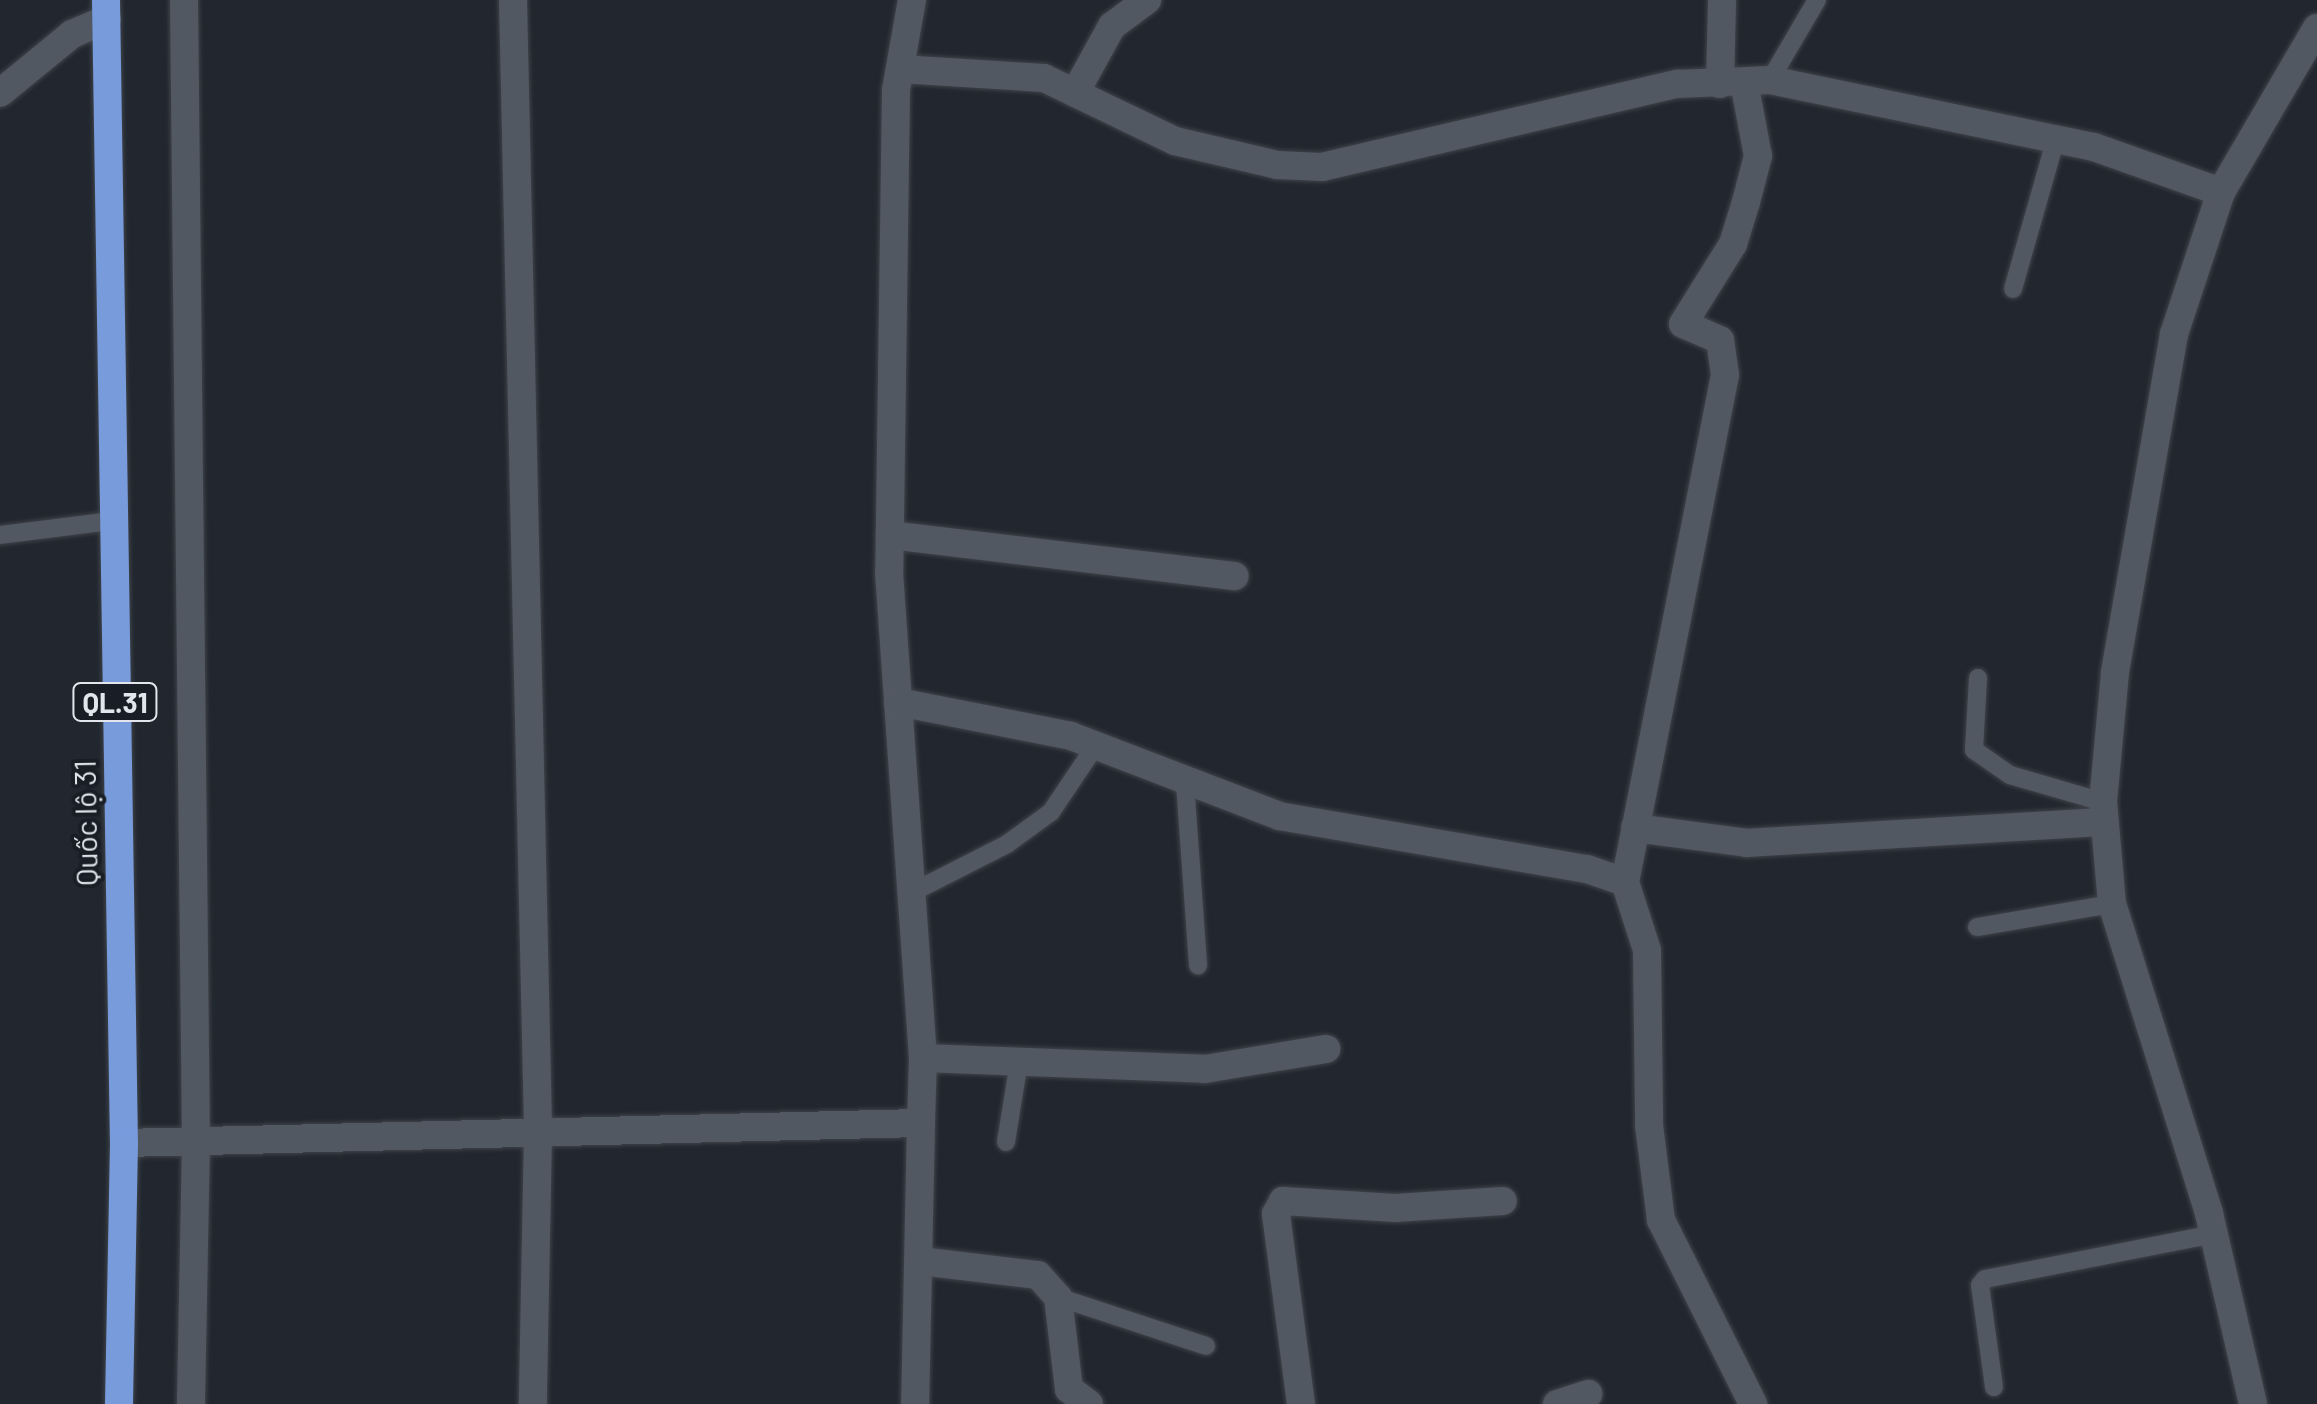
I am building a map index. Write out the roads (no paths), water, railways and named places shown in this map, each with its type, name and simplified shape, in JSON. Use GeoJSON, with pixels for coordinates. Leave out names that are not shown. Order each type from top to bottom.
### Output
{"type":"FeatureCollection","features":[{"type":"Feature","properties":{"kind":"highway","name":"Quốc lộ 31"},"geometry":{"type":"LineString","coordinates":[[107,9],[111,521],[124,1142],[119,1404]]}},
{"type":"Feature","properties":{"kind":"street"},"geometry":{"type":"LineString","coordinates":[[184,0],[196,1141],[191,1404]]}},
{"type":"Feature","properties":{"kind":"street"},"geometry":{"type":"LineString","coordinates":[[513,0],[538,1132],[532,1404]]}},
{"type":"Feature","properties":{"kind":"street"},"geometry":{"type":"LineString","coordinates":[[912,0],[900,69],[890,535],[922,1058],[915,1404]]}},
{"type":"Feature","properties":{"kind":"street"},"geometry":{"type":"LineString","coordinates":[[1075,93],[1112,26],[1147,0]]}},
{"type":"Feature","properties":{"kind":"street"},"geometry":{"type":"LineString","coordinates":[[1722,0],[1745,82],[1758,156],[1733,244],[1682,324],[1720,340],[1726,375],[1625,882],[1647,950],[1649,1125],[1661,1220],[1754,1404]]}},
{"type":"Feature","properties":{"kind":"street"},"geometry":{"type":"LineString","coordinates":[[0,93],[58,43],[107,9]]}},
{"type":"Feature","properties":{"kind":"street"},"geometry":{"type":"LineString","coordinates":[[2254,1404],[2214,1234],[2112,904],[2103,812],[2116,672],[2174,334],[2221,192],[2317,28]]}},
{"type":"Feature","properties":{"kind":"street"},"geometry":{"type":"LineString","coordinates":[[900,69],[1044,78],[1174,141],[1276,166],[1322,167],[1390,156],[1677,84],[1745,82],[2056,138],[2221,192]]}},
{"type":"Feature","properties":{"kind":"street"},"geometry":{"type":"LineString","coordinates":[[890,535],[1235,576]]}},
{"type":"Feature","properties":{"kind":"street"},"geometry":{"type":"LineString","coordinates":[[898,702],[1096,745],[1185,784],[1278,816],[1587,869],[1625,882]]}},
{"type":"Feature","properties":{"kind":"street"},"geometry":{"type":"LineString","coordinates":[[1636,828],[1747,843],[2103,812]]}},
{"type":"Feature","properties":{"kind":"street"},"geometry":{"type":"LineString","coordinates":[[922,1058],[1205,1069],[1326,1050]]}},
{"type":"Feature","properties":{"kind":"street"},"geometry":{"type":"LineString","coordinates":[[124,1142],[921,1123]]}},
{"type":"Feature","properties":{"kind":"street"},"geometry":{"type":"LineString","coordinates":[[1301,1404],[1276,1214],[1284,1201],[1395,1208],[1503,1201]]}},
{"type":"Feature","properties":{"kind":"street"},"geometry":{"type":"LineString","coordinates":[[920,1261],[1038,1276],[1058,1297],[1069,1389],[1089,1404]]}},
{"type":"Feature","properties":{"kind":"street"},"geometry":{"type":"LineString","coordinates":[[1557,1404],[1588,1394]]}},
{"type":"Feature","properties":{"kind":"lane"},"geometry":{"type":"LineString","coordinates":[[1745,82],[1817,0]]}},
{"type":"Feature","properties":{"kind":"lane"},"geometry":{"type":"LineString","coordinates":[[2013,288],[2056,138]]}},
{"type":"Feature","properties":{"kind":"lane"},"geometry":{"type":"LineString","coordinates":[[0,535],[111,521]]}},
{"type":"Feature","properties":{"kind":"lane"},"geometry":{"type":"LineString","coordinates":[[1978,678],[1974,750],[2010,775],[2103,812]]}},
{"type":"Feature","properties":{"kind":"lane"},"geometry":{"type":"LineString","coordinates":[[911,894],[1007,844],[1051,812],[1096,745]]}},
{"type":"Feature","properties":{"kind":"lane"},"geometry":{"type":"LineString","coordinates":[[1185,784],[1198,966]]}},
{"type":"Feature","properties":{"kind":"lane"},"geometry":{"type":"LineString","coordinates":[[1977,927],[2112,904]]}},
{"type":"Feature","properties":{"kind":"lane"},"geometry":{"type":"LineString","coordinates":[[1006,1142],[1019,1062]]}},
{"type":"Feature","properties":{"kind":"lane"},"geometry":{"type":"LineString","coordinates":[[1994,1387],[1980,1286],[1985,1279],[2214,1234]]}},
{"type":"Feature","properties":{"kind":"lane"},"geometry":{"type":"LineString","coordinates":[[1058,1297],[1206,1346]]}}]}
